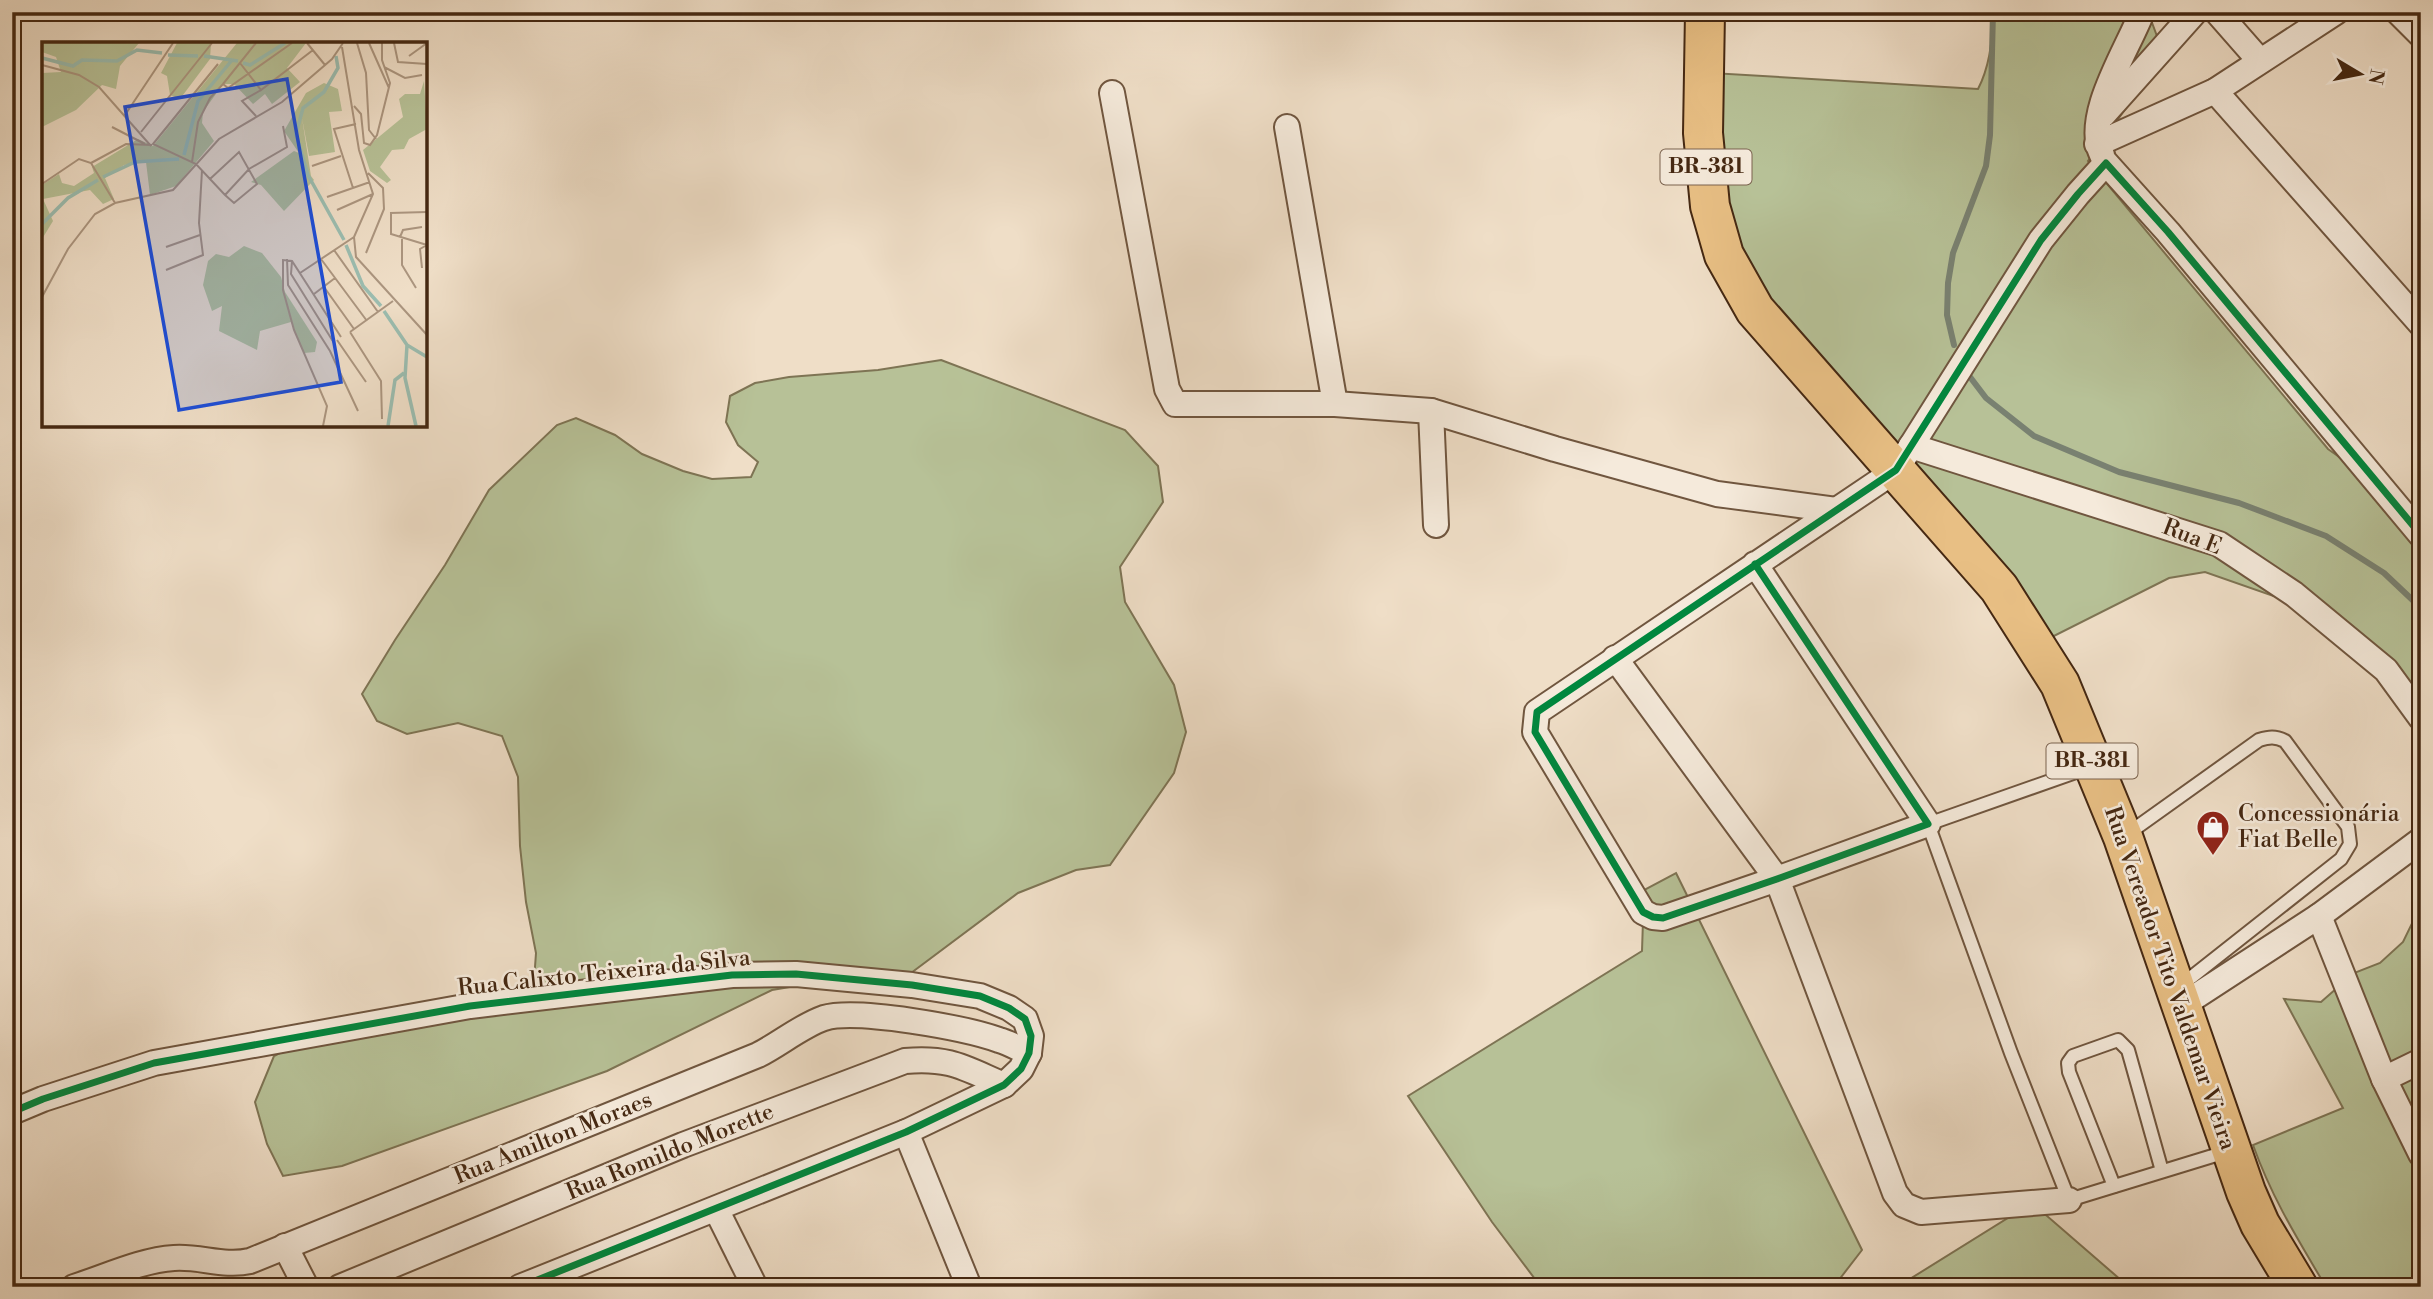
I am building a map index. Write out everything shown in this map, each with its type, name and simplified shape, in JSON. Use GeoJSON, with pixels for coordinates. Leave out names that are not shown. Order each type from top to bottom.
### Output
{"type":"FeatureCollection","features":[{"type":"Feature","properties":{"kind":"main road","name":"Rua Vereador Tito Valdemar Vieira"},"geometry":{"type":"LineString","coordinates":[[1705,12],[1703,133],[1710,206],[1724,255],[1755,310],[1903,458],[1998,588],[2060,684],[2123,837],[2230,1151],[2260,1224],[2298,1287]]}},
{"type":"Feature","properties":{"kind":"street"},"geometry":{"type":"LineString","coordinates":[[2142,12],[2104,94],[2101,154],[2421,535]]}},
{"type":"Feature","properties":{"kind":"street"},"geometry":{"type":"LineString","coordinates":[[2101,117],[2195,12]]}},
{"type":"Feature","properties":{"kind":"street"},"geometry":{"type":"LineString","coordinates":[[2217,12],[2260,61]]}},
{"type":"Feature","properties":{"kind":"street"},"geometry":{"type":"LineString","coordinates":[[1755,564],[1928,824],[1663,918],[1653,917],[1643,912],[1535,732],[1537,712],[1615,658],[1755,564],[1836,510],[1903,458],[2041,240],[2101,154],[2214,91],[2336,12]]}},
{"type":"Feature","properties":{"kind":"street"},"geometry":{"type":"LineString","coordinates":[[2398,12],[2421,35]]}},
{"type":"Feature","properties":{"kind":"street"},"geometry":{"type":"LineString","coordinates":[[2214,91],[2421,324]]}},
{"type":"Feature","properties":{"kind":"street"},"geometry":{"type":"LineString","coordinates":[[1112,93],[1167,389],[1175,404],[1335,404],[1431,411],[1717,494],[1836,510]]}},
{"type":"Feature","properties":{"kind":"street"},"geometry":{"type":"LineString","coordinates":[[1287,127],[1335,404]]}},
{"type":"Feature","properties":{"kind":"street"},"geometry":{"type":"LineString","coordinates":[[1431,411],[1436,524]]}},
{"type":"Feature","properties":{"kind":"street","name":"Rua E"},"geometry":{"type":"LineString","coordinates":[[1903,458],[2218,544],[2294,594],[2386,670],[2421,718]]}},
{"type":"Feature","properties":{"kind":"street"},"geometry":{"type":"LineString","coordinates":[[1615,658],[1777,879],[1895,1193],[1904,1205],[1921,1212],[2069,1200]]}},
{"type":"Feature","properties":{"kind":"street"},"geometry":{"type":"LineString","coordinates":[[2178,998],[2319,916],[2421,840]]}},
{"type":"Feature","properties":{"kind":"street"},"geometry":{"type":"LineString","coordinates":[[2319,916],[2384,1079],[2421,1154]]}},
{"type":"Feature","properties":{"kind":"street","name":"Rua Calixto Teixeira da Silva"},"geometry":{"type":"LineString","coordinates":[[12,1112],[55,1095],[167,1060],[470,1006],[732,975],[796,974],[912,985],[980,996],[1025,1018],[1031,1035],[1029,1053]]}},
{"type":"Feature","properties":{"kind":"street","name":"Rua Amilton Moraes"},"geometry":{"type":"LineString","coordinates":[[74,1287],[159,1259],[198,1259],[236,1264],[285,1247],[758,1055],[823,1019],[846,1014],[917,1023],[999,1040],[1029,1053]]}},
{"type":"Feature","properties":{"kind":"street"},"geometry":{"type":"LineString","coordinates":[[520,1287],[906,1132],[1004,1085],[1021,1069],[1029,1053]]}},
{"type":"Feature","properties":{"kind":"street","name":"Rua Romildo Morette"},"geometry":{"type":"LineString","coordinates":[[340,1287],[683,1145],[905,1061],[932,1059],[951,1062],[1004,1085]]}},
{"type":"Feature","properties":{"kind":"street"},"geometry":{"type":"LineString","coordinates":[[2384,1079],[2421,1061]]}},
{"type":"Feature","properties":{"kind":"street"},"geometry":{"type":"LineString","coordinates":[[906,1132],[969,1287]]}},
{"type":"Feature","properties":{"kind":"street"},"geometry":{"type":"LineString","coordinates":[[716,1209],[755,1287]]}},
{"type":"Feature","properties":{"kind":"street"},"geometry":{"type":"LineString","coordinates":[[285,1247],[306,1287]]}},
{"type":"Feature","properties":{"kind":"lane"},"geometry":{"type":"LineString","coordinates":[[2123,837],[2267,737],[2277,737],[2285,741],[2348,827],[2350,844],[2341,859],[2178,998]]}},
{"type":"Feature","properties":{"kind":"lane"},"geometry":{"type":"LineString","coordinates":[[2094,766],[1928,824],[2011,1053],[2069,1200],[2230,1151]]}},
{"type":"Feature","properties":{"kind":"lane"},"geometry":{"type":"LineString","coordinates":[[2113,1186],[2069,1072],[2068,1063],[2073,1056],[2118,1040],[2128,1050],[2162,1171]]}},
{"type":"Feature","properties":{"kind":"green space"},"geometry":{"type":"Polygon","coordinates":[[[1993,12],[2148,12],[2164,55],[2088,161],[2328,449],[2359,471],[2421,548],[2421,714],[2288,601],[2205,572],[2169,578],[2046,640],[1798,350],[1721,233],[1712,73],[1978,89],[1990,52],[1993,12]]]}},
{"type":"Feature","properties":{"kind":"green space"},"geometry":{"type":"Polygon","coordinates":[[[941,360],[1125,430],[1158,466],[1163,502],[1120,567],[1125,602],[1174,685],[1186,732],[1174,773],[1110,865],[1076,870],[1018,893],[899,982],[855,976],[772,990],[607,1071],[342,1166],[283,1176],[267,1144],[255,1102],[274,1056],[319,1033],[533,995],[536,953],[526,902],[520,846],[518,777],[502,736],[458,723],[407,734],[377,721],[362,694],[445,565],[489,490],[557,425],[576,418],[615,435],[642,454],[683,471],[712,479],[751,477],[758,462],[738,445],[726,422],[730,396],[755,383],[789,377],[878,370],[941,360]]]}},
{"type":"Feature","properties":{"kind":"green space"},"geometry":{"type":"Polygon","coordinates":[[[1676,873],[1862,1250],[1836,1287],[1541,1287],[1492,1222],[1408,1096],[1642,951],[1644,890],[1676,873]]]}},
{"type":"Feature","properties":{"kind":"green space"},"geometry":{"type":"Polygon","coordinates":[[[2421,905],[2421,1287],[2326,1287],[2277,1200],[2253,1145],[2343,1108],[2284,999],[2321,1002],[2354,973],[2380,963],[2403,942],[2421,905]]]}},
{"type":"Feature","properties":{"kind":"green space"},"geometry":{"type":"Polygon","coordinates":[[[2032,1203],[2129,1287],[1897,1287],[2032,1203]]]}},
{"type":"Feature","properties":{"kind":"waterway"},"geometry":{"type":"LineString","coordinates":[[1954,345],[1947,315],[1948,283],[1953,253],[1986,166],[1990,135],[1993,12]]}},
{"type":"Feature","properties":{"kind":"waterway"},"geometry":{"type":"LineString","coordinates":[[1967,373],[1986,398],[2034,436],[2119,472],[2239,503],[2326,536],[2384,573],[2421,608]]}},
{"type":"Feature","properties":{"kind":"cycle path"},"geometry":{"type":"LineString","coordinates":[[1755,564],[1928,824],[1663,918],[1653,917],[1643,912],[1535,732],[1537,712],[1896,470],[2041,240],[2106,163],[2168,232],[2421,535]]}},
{"type":"Feature","properties":{"kind":"cycle path"},"geometry":{"type":"LineString","coordinates":[[12,1112],[43,1099],[154,1063],[470,1006],[732,975],[796,974],[912,985],[980,996],[1009,1008],[1025,1019],[1031,1036],[1029,1053],[1021,1069],[1004,1085],[906,1132],[520,1287]]}},
{"type":"Feature","properties":{"kind":"place","name":"Concessionária Fiat Belle"},"geometry":{"type":"Point","coordinates":[2213,857]}}]}
